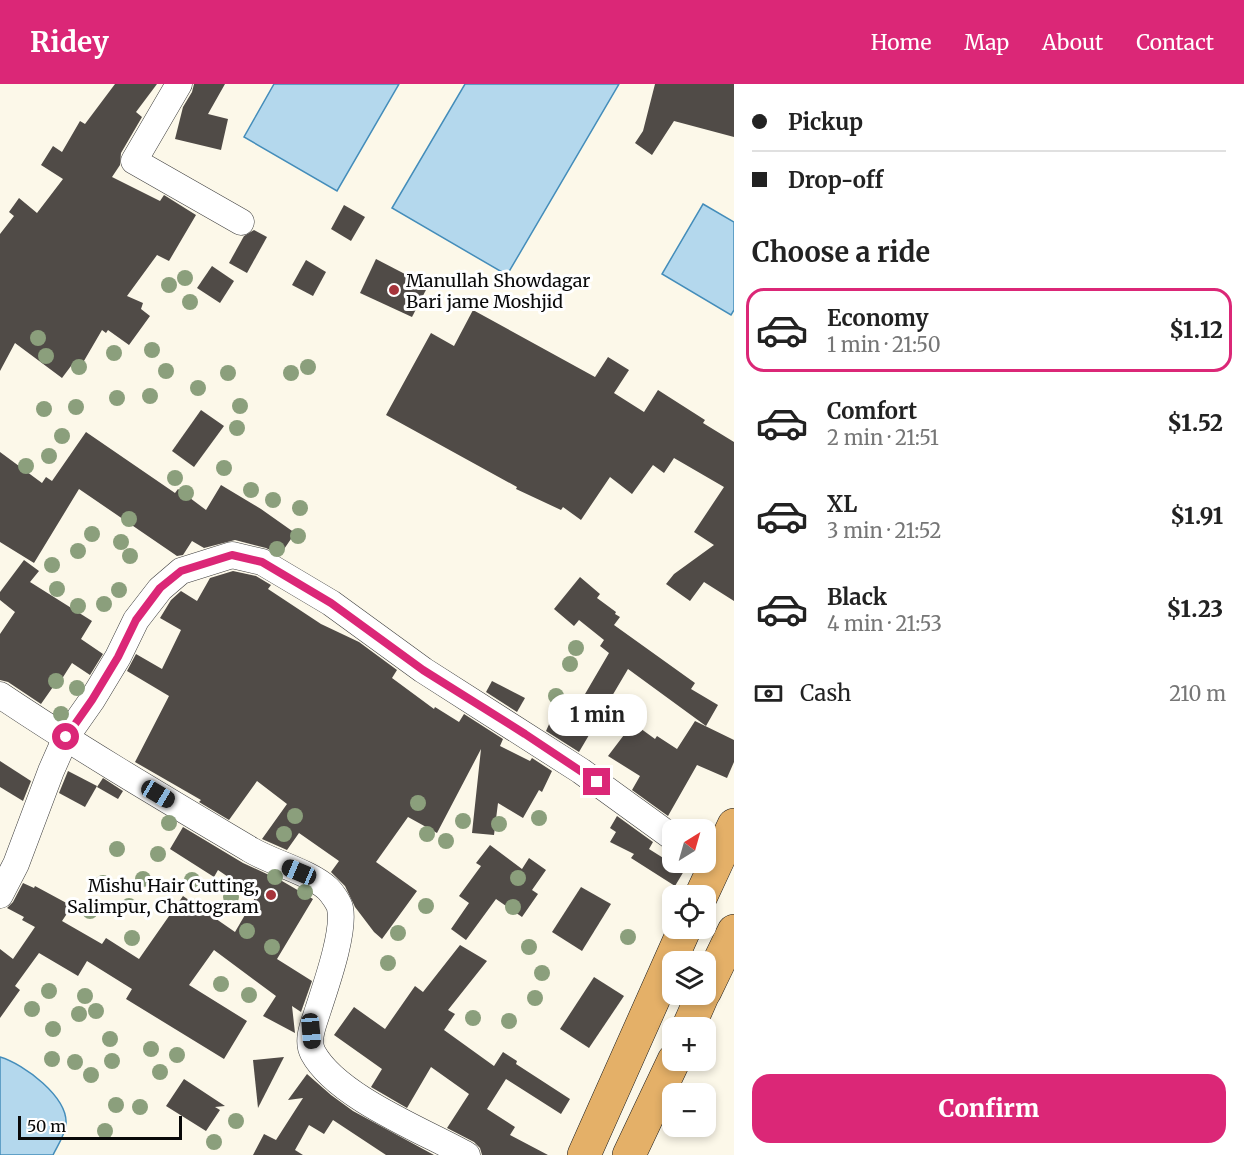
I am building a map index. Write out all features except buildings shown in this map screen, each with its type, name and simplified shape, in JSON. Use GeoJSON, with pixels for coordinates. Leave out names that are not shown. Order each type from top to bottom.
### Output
{"type":"FeatureCollection","features":[{"type":"Feature","properties":{"kind":"highway"},"geometry":{"type":"LineString","coordinates":[[716,850],[734,825]]}},
{"type":"Feature","properties":{"kind":"highway"},"geometry":{"type":"LineString","coordinates":[[716,968],[734,931]]}},
{"type":"Feature","properties":{"kind":"highway"},"geometry":{"type":"LineString","coordinates":[[584,1155],[680,939]]}},
{"type":"Feature","properties":{"kind":"highway"},"geometry":{"type":"LineString","coordinates":[[629,1155],[669,1071]]}},
{"type":"Feature","properties":{"kind":"street"},"geometry":{"type":"LineString","coordinates":[[179,84],[134,161],[241,222]]}},
{"type":"Feature","properties":{"kind":"street"},"geometry":{"type":"LineString","coordinates":[[0,895],[16,864],[66,737],[118,657],[136,620],[160,588],[181,571],[232,555],[262,562],[331,603],[423,670],[581,771],[662,830]]}},
{"type":"Feature","properties":{"kind":"street"},"geometry":{"type":"LineString","coordinates":[[0,695],[261,856],[299,872],[328,889],[340,907],[339,934],[330,972],[311,1031],[312,1052],[331,1075],[358,1096],[467,1155]]}},
{"type":"Feature","properties":{"kind":"water"},"geometry":{"type":"Polygon","coordinates":[[[274,84],[399,84],[337,191],[244,137],[274,84]]]}},
{"type":"Feature","properties":{"kind":"water"},"geometry":{"type":"Polygon","coordinates":[[[465,84],[619,84],[507,275],[392,208],[465,84]]]}},
{"type":"Feature","properties":{"kind":"water"},"geometry":{"type":"Polygon","coordinates":[[[703,204],[734,222],[734,310],[731,315],[662,274],[703,204]]]}},
{"type":"Feature","properties":{"kind":"water"},"geometry":{"type":"Polygon","coordinates":[[[0,1057],[32,1074],[60,1103],[66,1124],[63,1136],[53,1155],[0,1155],[0,1057]]]}},
{"type":"Feature","properties":{"kind":"place","name":"Manullah Showdagar Bari jame Moshjid"},"geometry":{"type":"Point","coordinates":[394,290]}},
{"type":"Feature","properties":{"kind":"place","name":"Mishu Hair Cutting, Salimpur, Chattogram"},"geometry":{"type":"Point","coordinates":[271,895]}},
{"type":"Feature","properties":{"kind":"route"},"geometry":{"type":"LineString","coordinates":[[66,737],[118,657],[136,620],[160,588],[181,571],[232,555],[262,562],[331,603],[423,670],[597,782]]}}]}
